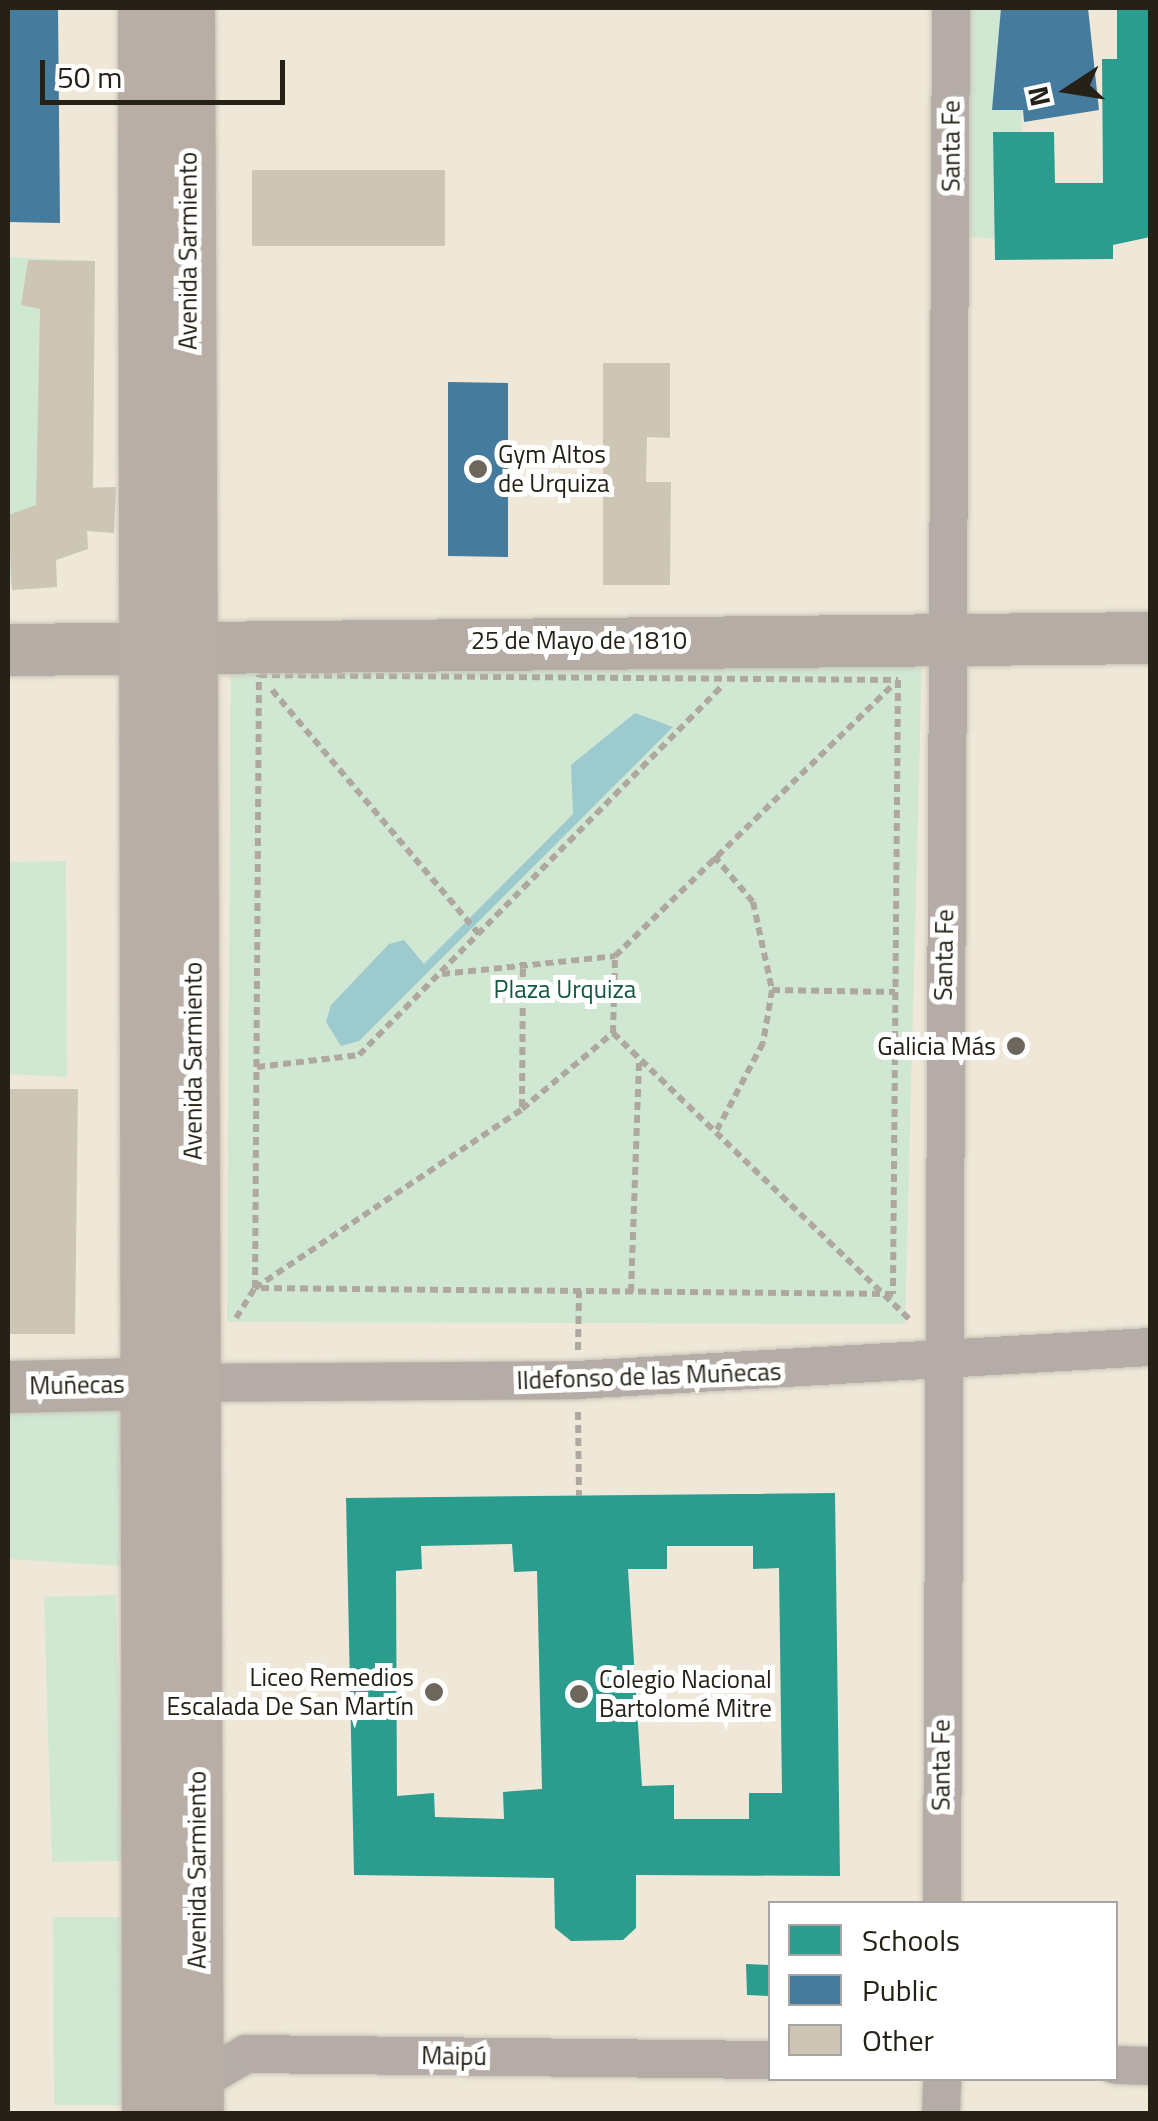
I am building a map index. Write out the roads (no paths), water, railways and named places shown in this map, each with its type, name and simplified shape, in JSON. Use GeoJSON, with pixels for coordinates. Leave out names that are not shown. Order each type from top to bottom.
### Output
{"type":"FeatureCollection","features":[{"type":"Feature","properties":{"kind":"main road","name":"Avenida Sarmiento"},"geometry":{"type":"LineString","coordinates":[[145,8],[166,645],[172,1383],[197,2096]]}},
{"type":"Feature","properties":{"kind":"main road","name":"Avenida Sarmiento"},"geometry":{"type":"LineString","coordinates":[[166,645],[187,8]]}},
{"type":"Feature","properties":{"kind":"main road","name":"Avenida Sarmiento"},"geometry":{"type":"LineString","coordinates":[[153,2114],[172,1383]]}},
{"type":"Feature","properties":{"kind":"street","name":"Santa Fe"},"geometry":{"type":"LineString","coordinates":[[942,1901],[940,1365],[951,8]]}},
{"type":"Feature","properties":{"kind":"street","name":"25 de Mayo de 1810"},"geometry":{"type":"LineString","coordinates":[[8,650],[166,645],[1150,638]]}},
{"type":"Feature","properties":{"kind":"street","name":"Ildefonso de las Muñecas"},"geometry":{"type":"LineString","coordinates":[[172,1383],[940,1365],[1150,1346]]}},
{"type":"Feature","properties":{"kind":"street","name":"Muñecas"},"geometry":{"type":"LineString","coordinates":[[8,1387],[172,1383]]}},
{"type":"Feature","properties":{"kind":"street","name":"Maipú"},"geometry":{"type":"LineString","coordinates":[[153,2114],[197,2096],[246,2054],[768,2060]]}},
{"type":"Feature","properties":{"kind":"street"},"geometry":{"type":"LineString","coordinates":[[1118,2065],[1150,2066]]}},
{"type":"Feature","properties":{"kind":"street"},"geometry":{"type":"LineString","coordinates":[[941,2114],[942,2081]]}},
{"type":"Feature","properties":{"kind":"water"},"geometry":{"type":"Polygon","coordinates":[[[635,713],[673,727],[359,1041],[341,1046],[326,1022],[331,1005],[389,944],[404,940],[424,964],[573,814],[571,765],[635,713]]]}},
{"type":"Feature","properties":{"kind":"place","name":"Gym Altos de Urquiza"},"geometry":{"type":"Point","coordinates":[478,469]}},
{"type":"Feature","properties":{"kind":"place","name":"Galicia Más"},"geometry":{"type":"Point","coordinates":[1016,1046]}},
{"type":"Feature","properties":{"kind":"place","name":"Liceo Remedios Escalada De San Martín"},"geometry":{"type":"Point","coordinates":[434,1692]}},
{"type":"Feature","properties":{"kind":"place","name":"Colegio Nacional Bartolomé Mitre"},"geometry":{"type":"Point","coordinates":[579,1694]}},
{"type":"Feature","properties":{"kind":"park label","name":"Plaza Urquiza"},"geometry":{"type":"Point","coordinates":[565,989]}}]}
